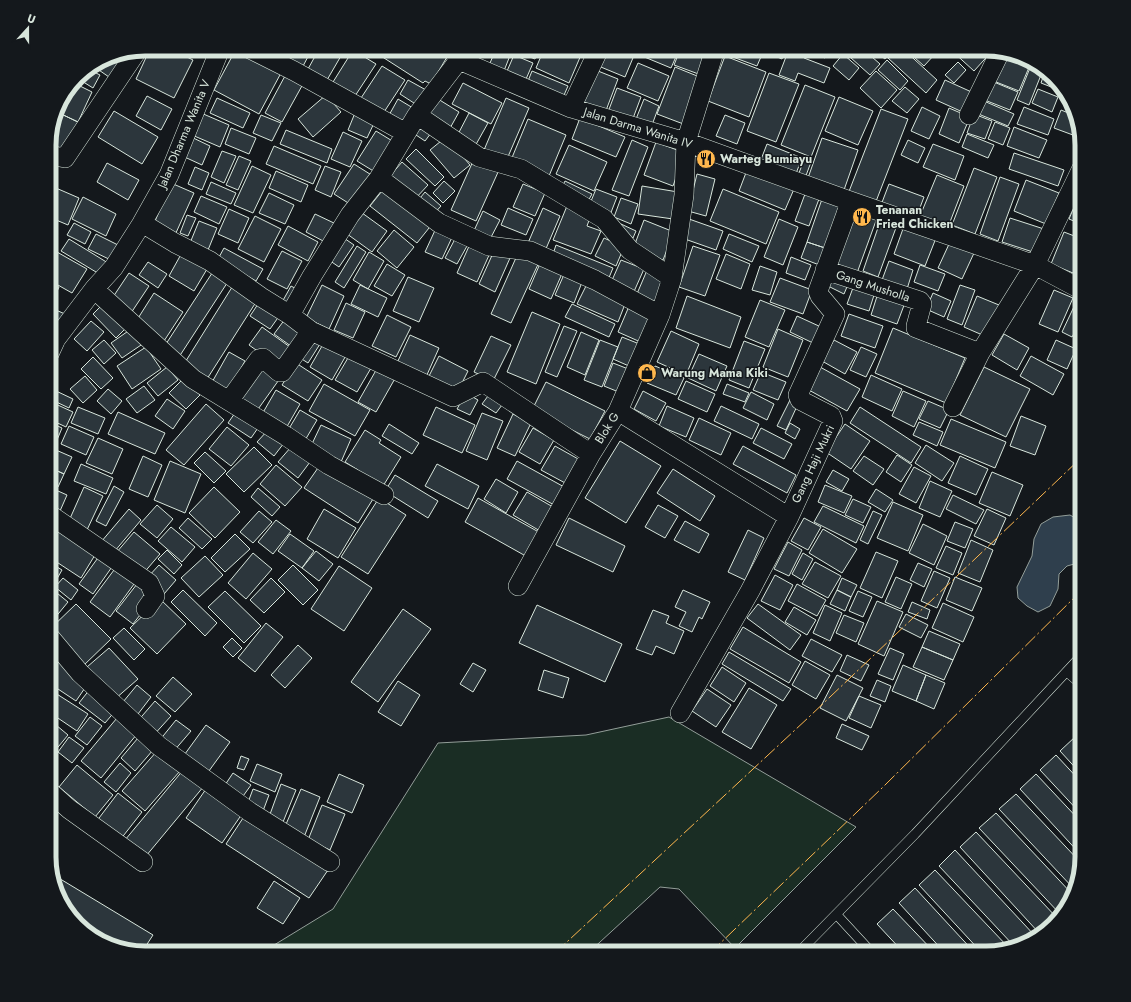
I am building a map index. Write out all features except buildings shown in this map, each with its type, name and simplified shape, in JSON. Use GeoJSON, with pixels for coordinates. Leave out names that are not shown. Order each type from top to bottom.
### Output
{"type":"FeatureCollection","features":[{"type":"Feature","properties":{"kind":"street","name":"Jalan Dharma Wanita V"},"geometry":{"type":"LineString","coordinates":[[56,338],[94,289],[114,267],[142,223],[169,175],[217,56]]}},
{"type":"Feature","properties":{"kind":"street"},"geometry":{"type":"LineString","coordinates":[[264,56],[406,133]]}},
{"type":"Feature","properties":{"kind":"street"},"geometry":{"type":"LineString","coordinates":[[290,315],[312,276],[350,215],[379,178],[417,114],[455,56]]}},
{"type":"Feature","properties":{"kind":"street","name":"Jalan Darma Wanita IV"},"geometry":{"type":"LineString","coordinates":[[458,56],[571,108],[686,142],[1035,265],[1075,286]]}},
{"type":"Feature","properties":{"kind":"street"},"geometry":{"type":"LineString","coordinates":[[571,108],[596,56]]}},
{"type":"Feature","properties":{"kind":"street","name":"Blok G"},"geometry":{"type":"LineString","coordinates":[[311,331],[453,397],[483,382],[591,454],[618,411],[660,315],[672,278],[684,195],[686,142],[713,56]]}},
{"type":"Feature","properties":{"kind":"street"},"geometry":{"type":"LineString","coordinates":[[56,156],[65,158],[133,57]]}},
{"type":"Feature","properties":{"kind":"street"},"geometry":{"type":"LineString","coordinates":[[969,115],[998,57]]}},
{"type":"Feature","properties":{"kind":"street"},"geometry":{"type":"LineString","coordinates":[[417,114],[479,157],[521,169],[604,219],[630,250],[672,278]]}},
{"type":"Feature","properties":{"kind":"street"},"geometry":{"type":"LineString","coordinates":[[379,178],[439,223],[488,246],[530,251],[596,280],[660,315]]}},
{"type":"Feature","properties":{"kind":"street"},"geometry":{"type":"LineString","coordinates":[[953,407],[980,353],[1035,265],[1075,182]]}},
{"type":"Feature","properties":{"kind":"street","name":"Gang Haji Mukri"},"geometry":{"type":"LineString","coordinates":[[618,411],[788,516],[833,420],[831,416],[800,400],[798,396],[834,314],[820,296],[818,291],[850,201]]}},
{"type":"Feature","properties":{"kind":"street"},"geometry":{"type":"LineString","coordinates":[[142,223],[210,261],[311,331],[282,372],[279,372],[264,358],[259,359],[229,401]]}},
{"type":"Feature","properties":{"kind":"street","name":"Gang Musholla"},"geometry":{"type":"LineString","coordinates":[[825,270],[920,301],[922,304],[916,328],[980,353]]}},
{"type":"Feature","properties":{"kind":"street"},"geometry":{"type":"LineString","coordinates":[[94,289],[193,379],[286,436],[329,465],[384,495]]}},
{"type":"Feature","properties":{"kind":"street"},"geometry":{"type":"LineString","coordinates":[[518,586],[591,454]]}},
{"type":"Feature","properties":{"kind":"street"},"geometry":{"type":"LineString","coordinates":[[680,713],[750,591],[788,516]]}},
{"type":"Feature","properties":{"kind":"street"},"geometry":{"type":"LineString","coordinates":[[56,519],[149,583],[155,596],[146,609]]}},
{"type":"Feature","properties":{"kind":"street"},"geometry":{"type":"LineString","coordinates":[[56,644],[80,672],[159,746],[250,812],[330,862]]}},
{"type":"Feature","properties":{"kind":"street"},"geometry":{"type":"LineString","coordinates":[[56,798],[68,809],[143,862]]}},
{"type":"Feature","properties":{"kind":"lane"},"geometry":{"type":"LineString","coordinates":[[805,946],[915,834],[1075,663]]}},
{"type":"Feature","properties":{"kind":"lane"},"geometry":{"type":"LineString","coordinates":[[1067,672],[1075,679]]}},
{"type":"Feature","properties":{"kind":"lane"},"geometry":{"type":"LineString","coordinates":[[837,915],[866,946]]}},
{"type":"Feature","properties":{"kind":"green space"},"geometry":{"type":"Polygon","coordinates":[[[669,717],[856,827],[737,946],[733,946],[679,889],[660,887],[596,946],[272,946],[333,909],[438,743],[586,735],[669,717]]]}},
{"type":"Feature","properties":{"kind":"water"},"geometry":{"type":"Polygon","coordinates":[[[1070,515],[1075,518],[1075,564],[1067,566],[1059,574],[1058,589],[1050,606],[1038,612],[1027,606],[1018,598],[1017,587],[1032,556],[1034,539],[1041,524],[1053,517],[1070,515]]]}},
{"type":"Feature","properties":{"kind":"power"},"geometry":{"type":"LineString","coordinates":[[563,946],[809,717],[1075,464]]}},
{"type":"Feature","properties":{"kind":"power"},"geometry":{"type":"LineString","coordinates":[[717,946],[882,788],[1075,597]]}},
{"type":"Feature","properties":{"kind":"place","name":"Warteg Bumiayu"},"geometry":{"type":"Point","coordinates":[706,159]}},
{"type":"Feature","properties":{"kind":"place","name":"Tenanan Fried Chicken"},"geometry":{"type":"Point","coordinates":[862,217]}},
{"type":"Feature","properties":{"kind":"place","name":"Warung Mama Kiki"},"geometry":{"type":"Point","coordinates":[647,373]}}]}
